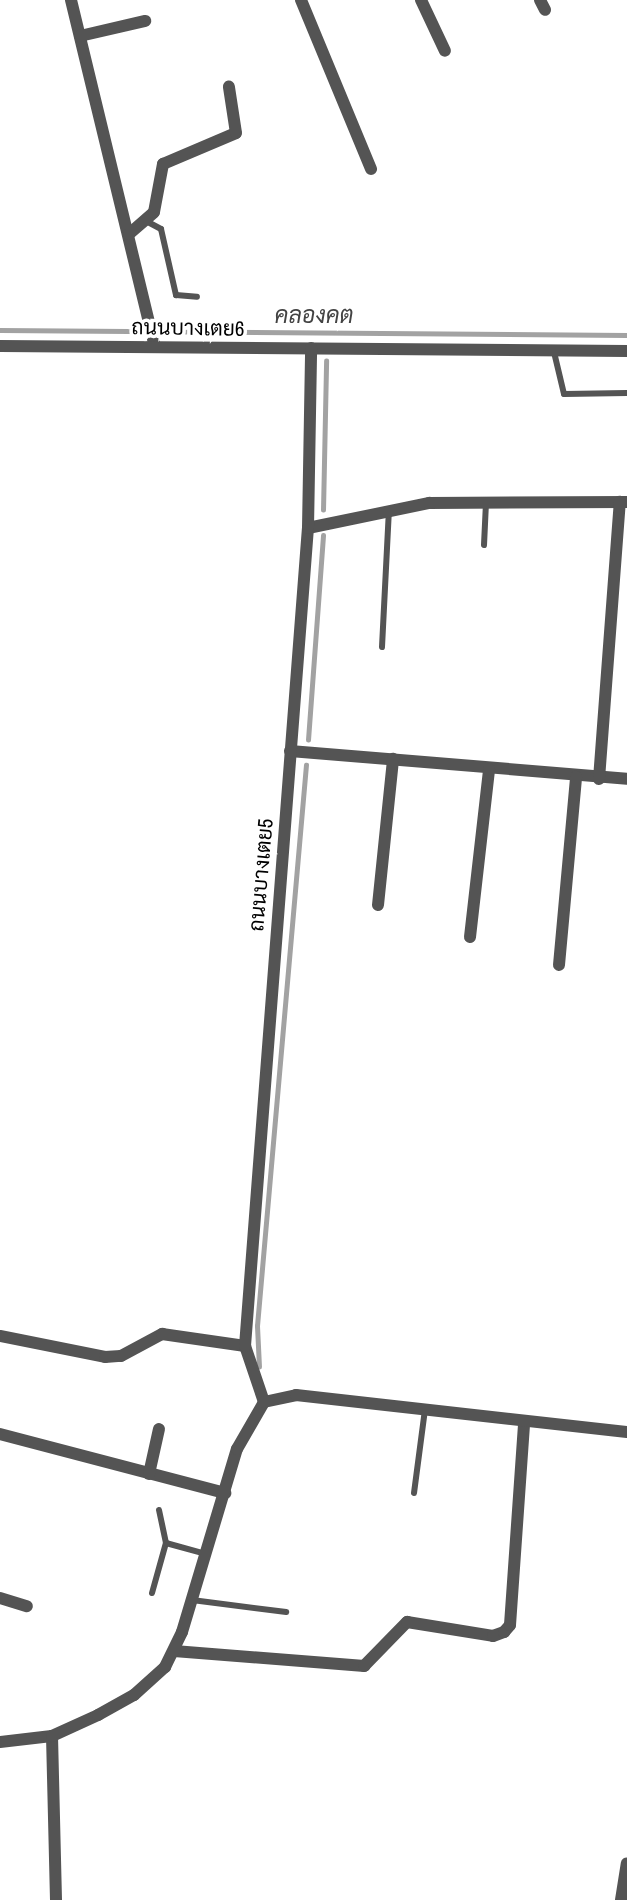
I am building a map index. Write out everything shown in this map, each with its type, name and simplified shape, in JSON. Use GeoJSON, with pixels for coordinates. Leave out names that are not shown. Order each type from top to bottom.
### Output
{"type":"FeatureCollection","features":[{"type":"Feature","properties":{"kind":"street"},"geometry":{"type":"LineString","coordinates":[[71,0],[154,345]]}},
{"type":"Feature","properties":{"kind":"street"},"geometry":{"type":"LineString","coordinates":[[301,0],[371,169]]}},
{"type":"Feature","properties":{"kind":"street"},"geometry":{"type":"LineString","coordinates":[[421,0],[445,51]]}},
{"type":"Feature","properties":{"kind":"street"},"geometry":{"type":"LineString","coordinates":[[80,36],[145,22]]}},
{"type":"Feature","properties":{"kind":"street"},"geometry":{"type":"LineString","coordinates":[[129,234],[154,212],[163,164],[236,133],[229,87]]}},
{"type":"Feature","properties":{"kind":"street","name":"ถนนบางเตย6"},"geometry":{"type":"LineString","coordinates":[[0,346],[154,345],[627,351]]}},
{"type":"Feature","properties":{"kind":"street","name":"ถนนบางเตย5"},"geometry":{"type":"LineString","coordinates":[[264,1402],[245,1346],[308,528],[310,348]]}},
{"type":"Feature","properties":{"kind":"street"},"geometry":{"type":"LineString","coordinates":[[308,528],[389,509],[486,502],[624,502],[599,779]]}},
{"type":"Feature","properties":{"kind":"street"},"geometry":{"type":"LineString","coordinates":[[290,751],[599,779],[627,779]]}},
{"type":"Feature","properties":{"kind":"street"},"geometry":{"type":"LineString","coordinates":[[378,905],[393,759]]}},
{"type":"Feature","properties":{"kind":"street"},"geometry":{"type":"LineString","coordinates":[[470,937],[489,769]]}},
{"type":"Feature","properties":{"kind":"street"},"geometry":{"type":"LineString","coordinates":[[559,965],[576,777]]}},
{"type":"Feature","properties":{"kind":"street"},"geometry":{"type":"LineString","coordinates":[[0,1336],[104,1357],[121,1356],[162,1334],[245,1346]]}},
{"type":"Feature","properties":{"kind":"street"},"geometry":{"type":"LineString","coordinates":[[0,1742],[52,1736],[134,1695],[174,1651],[251,1415],[264,1402],[296,1395],[524,1423],[627,1432]]}},
{"type":"Feature","properties":{"kind":"street"},"geometry":{"type":"LineString","coordinates":[[174,1651],[364,1666],[407,1622],[493,1636],[504,1632],[510,1625],[524,1423]]}},
{"type":"Feature","properties":{"kind":"street"},"geometry":{"type":"LineString","coordinates":[[149,1474],[159,1429]]}},
{"type":"Feature","properties":{"kind":"street"},"geometry":{"type":"LineString","coordinates":[[0,1434],[225,1493]]}},
{"type":"Feature","properties":{"kind":"street"},"geometry":{"type":"LineString","coordinates":[[0,1598],[27,1605]]}},
{"type":"Feature","properties":{"kind":"street"},"geometry":{"type":"LineString","coordinates":[[52,1736],[56,1900]]}},
{"type":"Feature","properties":{"kind":"street"},"geometry":{"type":"LineString","coordinates":[[621,1900],[627,1863]]}},
{"type":"Feature","properties":{"kind":"lane"},"geometry":{"type":"LineString","coordinates":[[146,221],[161,229],[176,295],[197,297]]}},
{"type":"Feature","properties":{"kind":"lane"},"geometry":{"type":"LineString","coordinates":[[554,350],[564,394],[627,394]]}},
{"type":"Feature","properties":{"kind":"lane"},"geometry":{"type":"LineString","coordinates":[[484,545],[486,502]]}},
{"type":"Feature","properties":{"kind":"lane"},"geometry":{"type":"LineString","coordinates":[[382,648],[389,509]]}},
{"type":"Feature","properties":{"kind":"lane"},"geometry":{"type":"LineString","coordinates":[[414,1493],[425,1409]]}},
{"type":"Feature","properties":{"kind":"lane"},"geometry":{"type":"LineString","coordinates":[[152,1593],[166,1543],[159,1510]]}},
{"type":"Feature","properties":{"kind":"lane"},"geometry":{"type":"LineString","coordinates":[[166,1543],[206,1554]]}},
{"type":"Feature","properties":{"kind":"lane"},"geometry":{"type":"LineString","coordinates":[[192,1600],[286,1612]]}},
{"type":"Feature","properties":{"kind":"waterway","name":"คลองคต"},"geometry":{"type":"LineString","coordinates":[[0,330],[627,335]]}},
{"type":"Feature","properties":{"kind":"waterway"},"geometry":{"type":"LineString","coordinates":[[323,510],[326,361]]}},
{"type":"Feature","properties":{"kind":"waterway"},"geometry":{"type":"LineString","coordinates":[[308,740],[323,536]]}},
{"type":"Feature","properties":{"kind":"waterway"},"geometry":{"type":"LineString","coordinates":[[259,1367],[257,1326],[306,765]]}}]}
